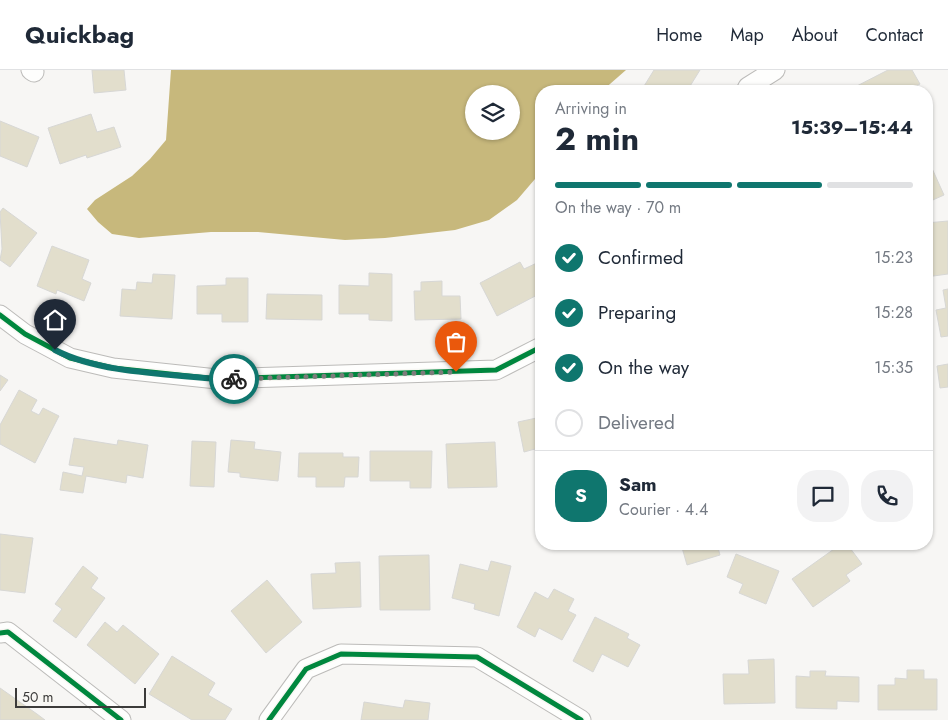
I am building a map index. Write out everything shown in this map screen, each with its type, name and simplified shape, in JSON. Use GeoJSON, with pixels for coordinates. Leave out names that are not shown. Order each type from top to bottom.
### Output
{"type":"FeatureCollection","features":[{"type":"Feature","properties":{"kind":"street"},"geometry":{"type":"LineString","coordinates":[[751,85],[775,70]]}},
{"type":"Feature","properties":{"kind":"street"},"geometry":{"type":"LineString","coordinates":[[0,315],[25,334],[70,358],[113,368],[217,379],[496,370],[535,351]]}},
{"type":"Feature","properties":{"kind":"street"},"geometry":{"type":"LineString","coordinates":[[0,633],[8,632],[121,720]]}},
{"type":"Feature","properties":{"kind":"street"},"geometry":{"type":"LineString","coordinates":[[269,720],[306,669],[341,654],[477,657],[581,720]]}},
{"type":"Feature","properties":{"kind":"shaded area"},"geometry":{"type":"Polygon","coordinates":[[[171,70],[626,70],[609,85],[535,85],[535,179],[517,200],[489,220],[455,230],[385,238],[345,240],[258,232],[211,232],[139,238],[112,234],[87,209],[95,200],[132,176],[166,140],[171,70]]]}},
{"type":"Feature","properties":{"kind":"building"},"geometry":{"type":"Polygon","coordinates":[[[92,70],[124,70],[126,90],[94,93],[92,70]]]}},
{"type":"Feature","properties":{"kind":"building"},"geometry":{"type":"Polygon","coordinates":[[[654,70],[700,70],[691,85],[645,85],[654,70]]]}},
{"type":"Feature","properties":{"kind":"building"},"geometry":{"type":"Polygon","coordinates":[[[888,70],[912,70],[920,84],[918,85],[859,85],[888,70]]]}},
{"type":"Feature","properties":{"kind":"building"},"geometry":{"type":"Polygon","coordinates":[[[91,114],[97,132],[114,127],[121,147],[87,158],[86,155],[60,164],[48,128],[91,114]]]}},
{"type":"Feature","properties":{"kind":"building"},"geometry":{"type":"Polygon","coordinates":[[[0,121],[39,137],[27,167],[0,156],[0,121]]]}},
{"type":"Feature","properties":{"kind":"building"},"geometry":{"type":"Polygon","coordinates":[[[933,171],[944,195],[933,200],[933,171]]]}},
{"type":"Feature","properties":{"kind":"building"},"geometry":{"type":"Polygon","coordinates":[[[3,208],[37,233],[10,267],[0,260],[2,249],[0,212],[3,208]]]}},
{"type":"Feature","properties":{"kind":"building"},"geometry":{"type":"Polygon","coordinates":[[[948,221],[948,274],[933,276],[933,222],[948,221]]]}},
{"type":"Feature","properties":{"kind":"building"},"geometry":{"type":"Polygon","coordinates":[[[52,246],[89,260],[82,279],[91,283],[84,301],[57,290],[56,294],[37,286],[52,246]]]}},
{"type":"Feature","properties":{"kind":"building"},"geometry":{"type":"Polygon","coordinates":[[[520,262],[524,269],[535,264],[535,296],[497,316],[480,283],[520,262]]]}},
{"type":"Feature","properties":{"kind":"building"},"geometry":{"type":"Polygon","coordinates":[[[369,273],[392,274],[392,321],[369,320],[369,314],[339,314],[339,285],[369,286],[369,273]]]}},
{"type":"Feature","properties":{"kind":"building"},"geometry":{"type":"Polygon","coordinates":[[[153,274],[175,275],[172,319],[120,316],[122,289],[136,290],[137,282],[152,283],[153,274]]]}},
{"type":"Feature","properties":{"kind":"building"},"geometry":{"type":"Polygon","coordinates":[[[226,278],[248,278],[248,322],[222,322],[222,314],[197,314],[197,286],[226,285],[226,278]]]}},
{"type":"Feature","properties":{"kind":"building"},"geometry":{"type":"Polygon","coordinates":[[[442,281],[442,296],[460,296],[461,319],[415,320],[414,291],[421,291],[421,282],[442,281]]]}},
{"type":"Feature","properties":{"kind":"building"},"geometry":{"type":"Polygon","coordinates":[[[948,289],[948,336],[941,337],[936,310],[946,308],[943,290],[948,289]]]}},
{"type":"Feature","properties":{"kind":"building"},"geometry":{"type":"Polygon","coordinates":[[[267,294],[322,295],[322,320],[266,319],[267,294]]]}},
{"type":"Feature","properties":{"kind":"building"},"geometry":{"type":"Polygon","coordinates":[[[948,364],[948,387],[940,388],[937,366],[948,364]]]}},
{"type":"Feature","properties":{"kind":"building"},"geometry":{"type":"Polygon","coordinates":[[[0,375],[8,380],[0,391],[0,375]]]}},
{"type":"Feature","properties":{"kind":"building"},"geometry":{"type":"Polygon","coordinates":[[[19,390],[37,400],[31,411],[39,415],[43,408],[59,416],[35,463],[0,444],[0,425],[19,390]]]}},
{"type":"Feature","properties":{"kind":"building"},"geometry":{"type":"Polygon","coordinates":[[[535,418],[535,449],[524,452],[518,422],[535,418]]]}},
{"type":"Feature","properties":{"kind":"building"},"geometry":{"type":"Polygon","coordinates":[[[74,438],[117,445],[118,440],[148,445],[143,478],[127,475],[126,483],[86,476],[83,493],[60,490],[63,472],[82,476],[84,467],[69,465],[74,438]]]}},
{"type":"Feature","properties":{"kind":"building"},"geometry":{"type":"Polygon","coordinates":[[[231,440],[255,442],[254,449],[281,452],[278,481],[240,477],[240,473],[228,472],[231,440]]]}},
{"type":"Feature","properties":{"kind":"building"},"geometry":{"type":"Polygon","coordinates":[[[192,441],[216,442],[214,487],[190,486],[192,441]]]}},
{"type":"Feature","properties":{"kind":"building"},"geometry":{"type":"Polygon","coordinates":[[[495,442],[497,487],[448,488],[446,444],[495,442]]]}},
{"type":"Feature","properties":{"kind":"building"},"geometry":{"type":"Polygon","coordinates":[[[370,451],[432,451],[431,488],[410,488],[410,481],[370,481],[370,451]]]}},
{"type":"Feature","properties":{"kind":"building"},"geometry":{"type":"Polygon","coordinates":[[[299,453],[343,453],[343,457],[359,457],[358,477],[345,477],[344,487],[316,487],[316,477],[298,477],[299,453]]]}},
{"type":"Feature","properties":{"kind":"building"},"geometry":{"type":"Polygon","coordinates":[[[0,534],[33,538],[25,593],[0,590],[0,534]]]}},
{"type":"Feature","properties":{"kind":"building"},"geometry":{"type":"Polygon","coordinates":[[[683,550],[719,550],[720,555],[687,565],[683,550]]]}},
{"type":"Feature","properties":{"kind":"building"},"geometry":{"type":"Polygon","coordinates":[[[833,550],[852,550],[862,564],[846,575],[850,581],[813,607],[792,579],[833,550]]]}},
{"type":"Feature","properties":{"kind":"building"},"geometry":{"type":"Polygon","coordinates":[[[736,554],[779,571],[766,604],[739,593],[743,584],[727,577],[736,554]]]}},
{"type":"Feature","properties":{"kind":"building"},"geometry":{"type":"Polygon","coordinates":[[[429,555],[430,610],[380,610],[379,556],[429,555]]]}},
{"type":"Feature","properties":{"kind":"building"},"geometry":{"type":"Polygon","coordinates":[[[491,561],[511,566],[499,616],[474,609],[475,604],[452,598],[460,564],[488,571],[491,561]]]}},
{"type":"Feature","properties":{"kind":"building"},"geometry":{"type":"Polygon","coordinates":[[[360,562],[361,607],[313,609],[311,574],[336,573],[335,563],[360,562]]]}},
{"type":"Feature","properties":{"kind":"building"},"geometry":{"type":"Polygon","coordinates":[[[83,566],[98,578],[91,588],[105,598],[76,638],[53,621],[62,609],[55,604],[83,566]]]}},
{"type":"Feature","properties":{"kind":"building"},"geometry":{"type":"Polygon","coordinates":[[[267,580],[302,622],[266,653],[231,611],[267,580]]]}},
{"type":"Feature","properties":{"kind":"building"},"geometry":{"type":"Polygon","coordinates":[[[554,589],[574,599],[568,611],[576,615],[562,640],[539,628],[535,637],[517,627],[535,592],[548,599],[554,589]]]}},
{"type":"Feature","properties":{"kind":"building"},"geometry":{"type":"Polygon","coordinates":[[[595,617],[629,634],[627,638],[640,645],[628,667],[602,654],[593,672],[573,661],[595,617]]]}},
{"type":"Feature","properties":{"kind":"building"},"geometry":{"type":"Polygon","coordinates":[[[105,622],[117,632],[123,625],[159,654],[135,684],[87,645],[105,622]]]}},
{"type":"Feature","properties":{"kind":"building"},"geometry":{"type":"Polygon","coordinates":[[[172,656],[215,683],[208,695],[232,709],[225,720],[192,720],[149,694],[172,656]]]}},
{"type":"Feature","properties":{"kind":"building"},"geometry":{"type":"Polygon","coordinates":[[[774,659],[775,703],[724,704],[723,674],[749,674],[748,660],[774,659]]]}},
{"type":"Feature","properties":{"kind":"building"},"geometry":{"type":"Polygon","coordinates":[[[907,670],[924,670],[924,679],[937,679],[937,710],[878,710],[878,685],[895,685],[895,678],[907,679],[907,670]]]}},
{"type":"Feature","properties":{"kind":"building"},"geometry":{"type":"Polygon","coordinates":[[[810,671],[826,671],[825,676],[859,677],[859,702],[837,701],[837,709],[796,708],[796,676],[810,677],[810,671]]]}},
{"type":"Feature","properties":{"kind":"building"},"geometry":{"type":"Polygon","coordinates":[[[0,688],[37,714],[45,720],[0,720],[0,688]]]}},
{"type":"Feature","properties":{"kind":"building"},"geometry":{"type":"Polygon","coordinates":[[[405,700],[430,703],[428,720],[361,720],[364,702],[403,708],[405,700]]]}},
{"type":"Feature","properties":{"kind":"cycle path"},"geometry":{"type":"LineString","coordinates":[[0,315],[25,334],[70,358],[113,368],[217,379],[496,370],[535,350]]}},
{"type":"Feature","properties":{"kind":"cycle path"},"geometry":{"type":"LineString","coordinates":[[0,633],[8,632],[121,720]]}},
{"type":"Feature","properties":{"kind":"cycle path"},"geometry":{"type":"LineString","coordinates":[[269,720],[306,669],[341,654],[477,657],[581,720]]}},
{"type":"Feature","properties":{"kind":"way so far"},"geometry":{"type":"LineString","coordinates":[[234,379],[456,372]]}},
{"type":"Feature","properties":{"kind":"route"},"geometry":{"type":"LineString","coordinates":[[55,350],[70,358],[113,368],[217,379],[234,379]]}}]}
